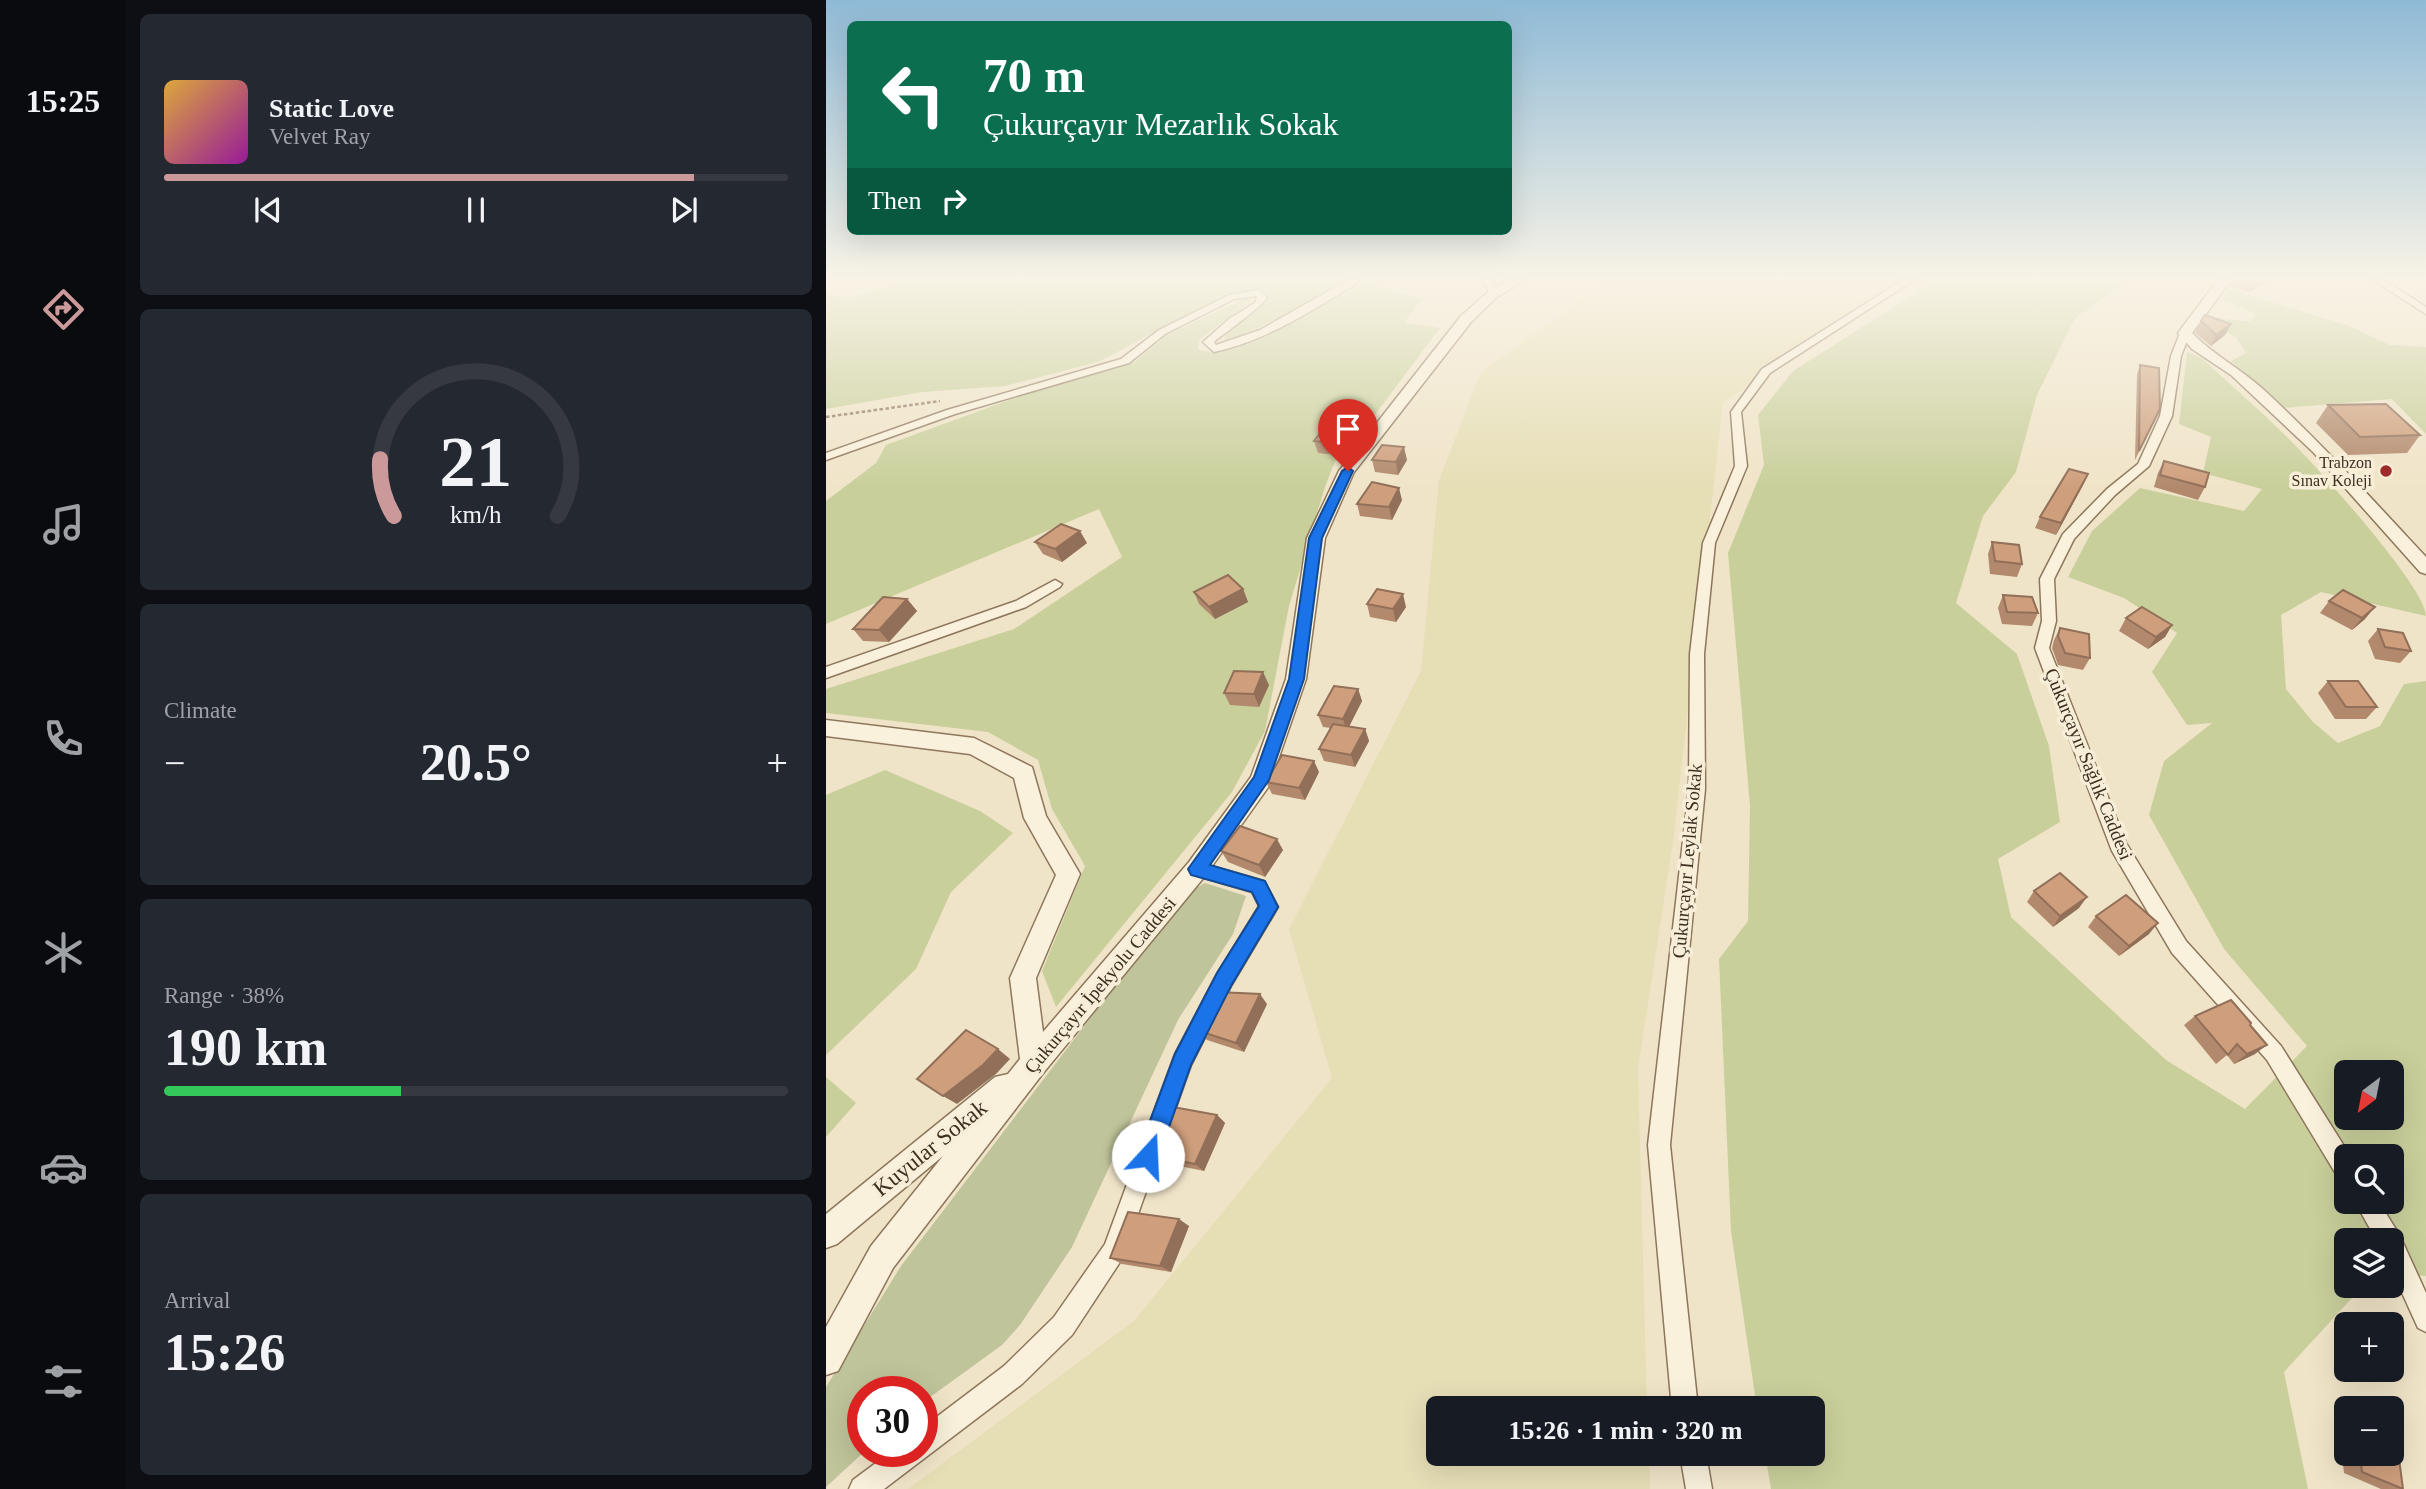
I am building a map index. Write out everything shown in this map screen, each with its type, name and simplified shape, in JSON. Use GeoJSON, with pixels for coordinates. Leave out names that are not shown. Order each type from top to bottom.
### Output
{"type":"FeatureCollection","features":[{"type":"Feature","properties":{"kind":"street"},"geometry":{"type":"LineString","coordinates":[[826,457],[951,412],[1125,360],[1139,349]]}},
{"type":"Feature","properties":{"kind":"street","name":"Çukurçayır İpekyolu Caddesi"},"geometry":{"type":"LineString","coordinates":[[826,1359],[883,1257],[1034,1063],[1197,869],[1261,780],[1296,679],[1316,538],[1348,471],[1442,349]]}},
{"type":"Feature","properties":{"kind":"street","name":"Çukurçayır Leylak Sokak"},"geometry":{"type":"LineString","coordinates":[[1684,1396],[1659,1145],[1697,789],[1697,654],[1710,543],[1741,466],[1736,412],[1766,371],[1798,349]]}},
{"type":"Feature","properties":{"kind":"street","name":"Çukurçayır Sağlık Caddesi"},"geometry":{"type":"LineString","coordinates":[[2179,349],[2166,416],[2143,466],[2111,492],[2068,537],[2047,579],[2049,621],[2042,648],[2118,846],[2179,947],[2274,1053],[2334,1150]]}},
{"type":"Feature","properties":{"kind":"street"},"geometry":{"type":"LineString","coordinates":[[2202,349],[2236,373],[2318,449],[2409,546],[2426,568]]}},
{"type":"Feature","properties":{"kind":"street"},"geometry":{"type":"LineString","coordinates":[[826,673],[1021,604],[1055,584]]}},
{"type":"Feature","properties":{"kind":"street"},"geometry":{"type":"LineString","coordinates":[[826,729],[974,746],[1024,773],[1035,818],[1068,874],[1023,978],[1034,1063]]}},
{"type":"Feature","properties":{"kind":"street"},"geometry":{"type":"LineString","coordinates":[[938,1432],[1013,1375],[1063,1326],[1114,1251],[1182,1061],[1224,980],[1269,907],[1258,886],[1197,869]]}},
{"type":"Feature","properties":{"kind":"street","name":"Kuyular Sokak"},"geometry":{"type":"LineString","coordinates":[[826,1233],[1034,1063]]}},
{"type":"Feature","properties":{"kind":"street"},"geometry":{"type":"LineString","coordinates":[[2404,1271],[2426,1320]]}},
{"type":"Feature","properties":{"kind":"street"},"geometry":{"type":"LineString","coordinates":[[1695,1466],[1699,1489]]}},
{"type":"Feature","properties":{"kind":"street"},"geometry":{"type":"LineString","coordinates":[[862,1489],[892,1467]]}},
{"type":"Feature","properties":{"kind":"path"},"geometry":{"type":"LineString","coordinates":[[826,417],[949,400]]}},
{"type":"Feature","properties":{"kind":"shaded area"},"geometry":{"type":"Polygon","coordinates":[[[1512,349],[1799,349],[1723,403],[1673,842],[1638,1068],[1647,1396],[1426,1396],[1426,1466],[1649,1466],[1650,1489],[908,1489],[1134,1321],[1332,1078],[1289,929],[1421,671],[1439,480],[1481,372],[1512,349]]]}},
{"type":"Feature","properties":{"kind":"green space"},"geometry":{"type":"Polygon","coordinates":[[[826,349],[1122,349],[1101,361],[1005,386],[922,392],[826,409],[826,349]]]}},
{"type":"Feature","properties":{"kind":"green space"},"geometry":{"type":"Polygon","coordinates":[[[1149,349],[1213,352],[1226,349],[1424,349],[1371,420],[1335,461],[1289,606],[1265,731],[1232,792],[1056,1007],[1042,971],[1085,866],[1052,809],[1038,760],[988,732],[826,713],[826,689],[1014,629],[1122,557],[1099,509],[826,624],[826,501],[876,463],[886,445],[1012,399],[1133,363],[1149,349]]]}},
{"type":"Feature","properties":{"kind":"green space"},"geometry":{"type":"Polygon","coordinates":[[[1827,349],[2059,349],[2037,395],[2016,472],[1983,516],[1956,603],[2017,654],[2049,746],[2060,822],[1998,859],[2011,917],[2166,1060],[2245,1109],[2307,1046],[2224,949],[2149,815],[2164,761],[2212,723],[2187,725],[2152,672],[2177,633],[2124,598],[2068,577],[2092,531],[2140,488],[2244,511],[2262,489],[2203,473],[2211,437],[2179,424],[2187,352],[2203,359],[2303,454],[2390,554],[2421,601],[2426,616],[2321,592],[2281,615],[2286,689],[2313,722],[2338,743],[2380,726],[2404,684],[2426,681],[2426,1276],[2404,1274],[2404,1228],[2334,1228],[2334,1298],[2352,1298],[2339,1312],[2334,1312],[2334,1318],[2284,1372],[2308,1489],[1771,1489],[1767,1466],[1825,1466],[1825,1396],[1755,1396],[1731,1231],[1719,959],[1748,921],[1750,806],[1728,553],[1764,465],[1758,415],[1793,371],[1827,349]]]}},
{"type":"Feature","properties":{"kind":"green space"},"geometry":{"type":"Polygon","coordinates":[[[2244,349],[2426,349],[2426,434],[2392,399],[2282,408],[2231,361],[2246,353],[2244,349]]]}},
{"type":"Feature","properties":{"kind":"green space"},"geometry":{"type":"Polygon","coordinates":[[[885,770],[980,811],[1013,833],[951,892],[916,969],[826,1055],[826,795],[885,770]]]}},
{"type":"Feature","properties":{"kind":"green space"},"geometry":{"type":"Polygon","coordinates":[[[1205,883],[1246,896],[1233,934],[1178,1020],[1072,1247],[1020,1325],[1002,1345],[938,1391],[938,1376],[847,1376],[848,1467],[826,1487],[826,1387],[901,1266],[1185,894],[1205,883]]]}},
{"type":"Feature","properties":{"kind":"green space"},"geometry":{"type":"Polygon","coordinates":[[[826,1077],[856,1103],[826,1137],[826,1077]]]}},
{"type":"Feature","properties":{"kind":"building"},"geometry":{"type":"Polygon","coordinates":[[[2140,365],[2159,368],[2160,409],[2139,451],[2140,365]]]}},
{"type":"Feature","properties":{"kind":"building"},"geometry":{"type":"Polygon","coordinates":[[[2386,404],[2420,435],[2360,437],[2328,405],[2386,404]]]}},
{"type":"Feature","properties":{"kind":"building"},"geometry":{"type":"Polygon","coordinates":[[[1332,418],[1351,421],[1333,443],[1314,441],[1332,418]]]}},
{"type":"Feature","properties":{"kind":"building"},"geometry":{"type":"Polygon","coordinates":[[[1382,445],[1404,447],[1396,462],[1372,460],[1382,445]]]}},
{"type":"Feature","properties":{"kind":"building"},"geometry":{"type":"Polygon","coordinates":[[[2164,461],[2209,473],[2205,487],[2160,475],[2164,461]]]}},
{"type":"Feature","properties":{"kind":"building"},"geometry":{"type":"Polygon","coordinates":[[[2069,469],[2088,474],[2061,523],[2040,517],[2069,469]]]}},
{"type":"Feature","properties":{"kind":"building"},"geometry":{"type":"Polygon","coordinates":[[[1372,482],[1399,488],[1389,507],[1357,504],[1372,482]]]}},
{"type":"Feature","properties":{"kind":"building"},"geometry":{"type":"Polygon","coordinates":[[[1061,524],[1080,531],[1055,549],[1035,542],[1061,524]]]}},
{"type":"Feature","properties":{"kind":"building"},"geometry":{"type":"Polygon","coordinates":[[[1992,542],[2019,545],[2022,564],[1995,561],[1992,542]]]}},
{"type":"Feature","properties":{"kind":"building"},"geometry":{"type":"Polygon","coordinates":[[[1228,575],[1243,589],[1209,607],[1194,592],[1228,575]]]}},
{"type":"Feature","properties":{"kind":"building"},"geometry":{"type":"Polygon","coordinates":[[[1377,589],[1403,594],[1393,609],[1367,604],[1377,589]]]}},
{"type":"Feature","properties":{"kind":"building"},"geometry":{"type":"Polygon","coordinates":[[[2343,590],[2375,607],[2362,618],[2329,601],[2343,590]]]}},
{"type":"Feature","properties":{"kind":"building"},"geometry":{"type":"Polygon","coordinates":[[[2003,595],[2032,597],[2038,613],[2007,612],[2003,595]]]}},
{"type":"Feature","properties":{"kind":"building"},"geometry":{"type":"Polygon","coordinates":[[[883,597],[907,599],[879,630],[853,629],[883,597]]]}},
{"type":"Feature","properties":{"kind":"building"},"geometry":{"type":"Polygon","coordinates":[[[2142,607],[2172,625],[2156,637],[2126,618],[2142,607]]]}},
{"type":"Feature","properties":{"kind":"building"},"geometry":{"type":"Polygon","coordinates":[[[2060,628],[2089,634],[2090,658],[2065,653],[2058,636],[2060,628]]]}},
{"type":"Feature","properties":{"kind":"building"},"geometry":{"type":"Polygon","coordinates":[[[2378,629],[2403,633],[2411,651],[2385,647],[2378,629]]]}},
{"type":"Feature","properties":{"kind":"building"},"geometry":{"type":"Polygon","coordinates":[[[1234,671],[1263,672],[1254,694],[1224,693],[1234,671]]]}},
{"type":"Feature","properties":{"kind":"building"},"geometry":{"type":"Polygon","coordinates":[[[2328,681],[2358,681],[2377,707],[2346,707],[2328,681]]]}},
{"type":"Feature","properties":{"kind":"building"},"geometry":{"type":"Polygon","coordinates":[[[1334,686],[1358,689],[1343,719],[1318,715],[1334,686]]]}},
{"type":"Feature","properties":{"kind":"building"},"geometry":{"type":"Polygon","coordinates":[[[1333,724],[1365,729],[1351,755],[1319,749],[1333,724]]]}},
{"type":"Feature","properties":{"kind":"building"},"geometry":{"type":"Polygon","coordinates":[[[1282,755],[1314,761],[1299,788],[1266,782],[1282,755]]]}},
{"type":"Feature","properties":{"kind":"building"},"geometry":{"type":"Polygon","coordinates":[[[1240,826],[1277,839],[1259,865],[1221,851],[1240,826]]]}},
{"type":"Feature","properties":{"kind":"building"},"geometry":{"type":"Polygon","coordinates":[[[2060,873],[2087,897],[2060,916],[2034,891],[2060,873]]]}},
{"type":"Feature","properties":{"kind":"building"},"geometry":{"type":"Polygon","coordinates":[[[2126,895],[2158,923],[2129,946],[2096,916],[2126,895]]]}},
{"type":"Feature","properties":{"kind":"building"},"geometry":{"type":"Polygon","coordinates":[[[1218,992],[1260,994],[1236,1043],[1199,1031],[1218,992]]]}},
{"type":"Feature","properties":{"kind":"building"},"geometry":{"type":"Polygon","coordinates":[[[2231,1000],[2267,1045],[2247,1054],[2237,1044],[2228,1055],[2195,1016],[2231,1000]]]}},
{"type":"Feature","properties":{"kind":"building"},"geometry":{"type":"Polygon","coordinates":[[[966,1030],[998,1049],[983,1065],[943,1096],[917,1079],[966,1030]]]}},
{"type":"Feature","properties":{"kind":"building"},"geometry":{"type":"Polygon","coordinates":[[[1173,1107],[1217,1115],[1195,1164],[1150,1155],[1173,1107]]]}},
{"type":"Feature","properties":{"kind":"building"},"geometry":{"type":"Polygon","coordinates":[[[1128,1212],[1179,1219],[1160,1266],[1110,1258],[1128,1212]]]}},
{"type":"Feature","properties":{"kind":"building"},"geometry":{"type":"Polygon","coordinates":[[[2361,1466],[2400,1466],[2403,1489],[2362,1472],[2361,1466]]]}},
{"type":"Feature","properties":{"kind":"place","name":"Trabzon Sınav Koleji"},"geometry":{"type":"Point","coordinates":[2386,471]}},
{"type":"Feature","properties":{"kind":"route"},"geometry":{"type":"LineString","coordinates":[[1148,1156],[1182,1061],[1224,980],[1269,907],[1258,886],[1197,869],[1261,780],[1296,679],[1316,538],[1348,471]]}}]}
